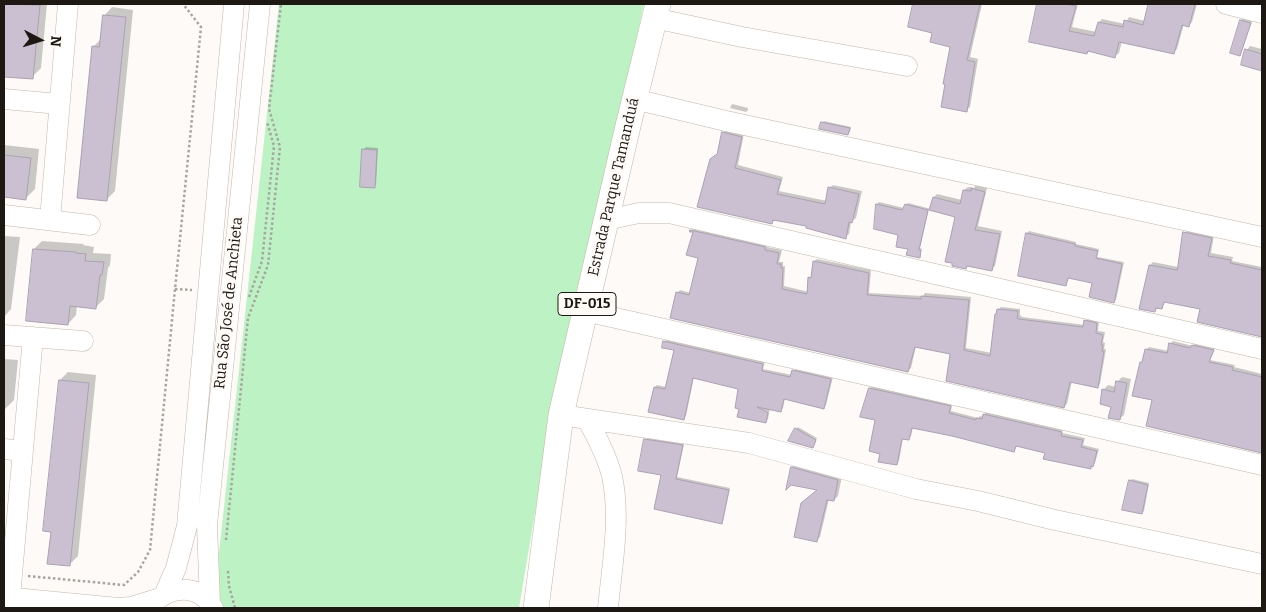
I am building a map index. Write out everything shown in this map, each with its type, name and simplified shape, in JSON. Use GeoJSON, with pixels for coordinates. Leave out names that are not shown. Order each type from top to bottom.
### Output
{"type":"FeatureCollection","features":[{"type":"Feature","properties":{"kind":"main road","name":"Estrada Parque Tamanduá"},"geometry":{"type":"LineString","coordinates":[[536,608],[561,415],[634,98],[656,11]]}},
{"type":"Feature","properties":{"kind":"street"},"geometry":{"type":"LineString","coordinates":[[50,220],[68,4]]}},
{"type":"Feature","properties":{"kind":"street","name":"Rua São José de Anchieta"},"geometry":{"type":"LineString","coordinates":[[158,600],[176,568],[187,526],[234,4]]}},
{"type":"Feature","properties":{"kind":"street","name":"Rua São José de Anchieta"},"geometry":{"type":"LineString","coordinates":[[212,606],[207,525],[260,4]]}},
{"type":"Feature","properties":{"kind":"street"},"geometry":{"type":"LineString","coordinates":[[1226,4],[1262,13]]}},
{"type":"Feature","properties":{"kind":"street"},"geometry":{"type":"LineString","coordinates":[[656,11],[742,37],[907,66]]}},
{"type":"Feature","properties":{"kind":"street"},"geometry":{"type":"LineString","coordinates":[[634,98],[726,121],[1262,237]]}},
{"type":"Feature","properties":{"kind":"street"},"geometry":{"type":"LineString","coordinates":[[4,99],[59,104]]}},
{"type":"Feature","properties":{"kind":"street"},"geometry":{"type":"LineString","coordinates":[[606,220],[639,213],[669,214],[1262,349]]}},
{"type":"Feature","properties":{"kind":"street"},"geometry":{"type":"LineString","coordinates":[[4,215],[90,225]]}},
{"type":"Feature","properties":{"kind":"street"},"geometry":{"type":"LineString","coordinates":[[585,311],[1262,465]]}},
{"type":"Feature","properties":{"kind":"street"},"geometry":{"type":"LineString","coordinates":[[4,335],[83,341]]}},
{"type":"Feature","properties":{"kind":"street"},"geometry":{"type":"LineString","coordinates":[[33,338],[13,450],[12,600],[118,608],[158,600]]}},
{"type":"Feature","properties":{"kind":"street"},"geometry":{"type":"LineString","coordinates":[[561,415],[748,443],[916,489],[1262,564]]}},
{"type":"Feature","properties":{"kind":"street"},"geometry":{"type":"LineString","coordinates":[[587,419],[602,445],[612,477],[616,517],[608,608]]}},
{"type":"Feature","properties":{"kind":"street","name":"Rua São José de Anchieta"},"geometry":{"type":"LineString","coordinates":[[158,600],[175,590],[185,589],[195,591],[203,596],[212,606]]}},
{"type":"Feature","properties":{"kind":"path"},"geometry":{"type":"LineString","coordinates":[[12,574],[124,585],[138,572],[150,550],[201,26],[183,4]]}},
{"type":"Feature","properties":{"kind":"path"},"geometry":{"type":"LineString","coordinates":[[226,546],[248,318],[268,265],[270,246],[280,147],[269,109],[281,4]]}},
{"type":"Feature","properties":{"kind":"path"},"geometry":{"type":"LineString","coordinates":[[228,570],[229,586],[235,608]]}},
{"type":"Feature","properties":{"kind":"green space"},"geometry":{"type":"Polygon","coordinates":[[[279,4],[644,4],[540,483],[519,608],[213,608],[279,4]]]}},
{"type":"Feature","properties":{"kind":"building"},"geometry":{"type":"Polygon","coordinates":[[[4,4],[40,5],[33,79],[4,77],[4,4]]]}},
{"type":"Feature","properties":{"kind":"building"},"geometry":{"type":"Polygon","coordinates":[[[913,4],[980,4],[967,60],[975,62],[967,112],[941,107],[950,47],[930,42],[932,33],[908,27],[913,4]]]}},
{"type":"Feature","properties":{"kind":"building"},"geometry":{"type":"Polygon","coordinates":[[[1037,4],[1076,6],[1069,31],[1094,36],[1098,22],[1123,27],[1124,20],[1143,25],[1148,4],[1195,4],[1189,27],[1182,25],[1174,54],[1119,42],[1115,58],[1088,51],[1087,54],[1029,42],[1037,4]]]}},
{"type":"Feature","properties":{"kind":"building"},"geometry":{"type":"Polygon","coordinates":[[[103,15],[126,17],[107,201],[77,198],[92,46],[99,47],[103,15]]]}},
{"type":"Feature","properties":{"kind":"building"},"geometry":{"type":"Polygon","coordinates":[[[1240,20],[1251,23],[1240,56],[1230,53],[1240,20]]]}},
{"type":"Feature","properties":{"kind":"building"},"geometry":{"type":"Polygon","coordinates":[[[1245,49],[1262,54],[1262,71],[1241,65],[1245,49]]]}},
{"type":"Feature","properties":{"kind":"building"},"geometry":{"type":"Polygon","coordinates":[[[821,122],[850,128],[848,135],[819,129],[821,122]]]}},
{"type":"Feature","properties":{"kind":"building"},"geometry":{"type":"Polygon","coordinates":[[[722,132],[742,137],[735,168],[781,180],[777,194],[825,204],[828,187],[859,194],[852,223],[849,222],[846,239],[806,228],[806,226],[773,220],[772,224],[697,207],[710,159],[717,154],[722,132]]]}},
{"type":"Feature","properties":{"kind":"building"},"geometry":{"type":"Polygon","coordinates":[[[362,149],[377,150],[375,188],[360,187],[362,149]]]}},
{"type":"Feature","properties":{"kind":"building"},"geometry":{"type":"Polygon","coordinates":[[[4,155],[31,158],[26,200],[4,197],[4,155]]]}},
{"type":"Feature","properties":{"kind":"building"},"geometry":{"type":"Polygon","coordinates":[[[971,188],[985,192],[975,230],[1000,234],[992,271],[967,266],[966,269],[952,266],[952,263],[945,262],[955,217],[929,210],[933,197],[960,204],[963,190],[971,191],[971,188]]]}},
{"type":"Feature","properties":{"kind":"building"},"geometry":{"type":"Polygon","coordinates":[[[876,204],[902,210],[905,204],[928,210],[919,250],[921,250],[920,258],[906,255],[908,249],[896,247],[898,235],[874,229],[876,204]]]}},
{"type":"Feature","properties":{"kind":"building"},"geometry":{"type":"Polygon","coordinates":[[[690,230],[765,247],[765,250],[779,253],[777,264],[781,264],[781,268],[783,268],[782,289],[807,294],[808,277],[811,278],[813,261],[869,273],[867,295],[921,299],[921,296],[969,300],[964,350],[990,356],[997,309],[1018,311],[1017,318],[1019,319],[1083,327],[1084,320],[1097,323],[1096,333],[1103,335],[1101,345],[1103,345],[1102,351],[1104,351],[1098,388],[1070,382],[1064,408],[946,381],[950,354],[915,347],[908,372],[670,318],[676,292],[689,295],[698,258],[686,255],[693,232],[690,232],[690,230]]]}},
{"type":"Feature","properties":{"kind":"building"},"geometry":{"type":"Polygon","coordinates":[[[1183,232],[1212,238],[1208,256],[1231,260],[1230,263],[1262,270],[1262,337],[1197,322],[1200,309],[1164,302],[1162,309],[1156,308],[1155,312],[1139,309],[1149,265],[1177,270],[1183,232]]]}},
{"type":"Feature","properties":{"kind":"building"},"geometry":{"type":"Polygon","coordinates":[[[1026,233],[1098,251],[1096,258],[1122,264],[1114,303],[1089,297],[1092,283],[1068,278],[1066,286],[1018,276],[1026,233]]]}},
{"type":"Feature","properties":{"kind":"building"},"geometry":{"type":"Polygon","coordinates":[[[33,249],[76,252],[86,254],[85,261],[104,262],[102,275],[100,275],[96,309],[70,306],[68,325],[26,321],[33,249]]]}},
{"type":"Feature","properties":{"kind":"building"},"geometry":{"type":"Polygon","coordinates":[[[663,341],[763,364],[762,371],[790,377],[792,370],[831,379],[824,409],[784,399],[781,412],[757,407],[768,413],[766,423],[737,417],[739,409],[735,408],[738,389],[693,378],[684,420],[648,412],[654,387],[665,389],[674,350],[662,348],[663,341]]]}},
{"type":"Feature","properties":{"kind":"building"},"geometry":{"type":"Polygon","coordinates":[[[1169,343],[1190,348],[1192,345],[1214,350],[1209,362],[1233,367],[1232,370],[1262,377],[1262,453],[1146,426],[1152,400],[1132,396],[1140,362],[1142,362],[1145,349],[1167,353],[1169,343]]]}},
{"type":"Feature","properties":{"kind":"building"},"geometry":{"type":"Polygon","coordinates":[[[59,380],[89,383],[70,566],[47,564],[51,532],[43,531],[59,380]]]}},
{"type":"Feature","properties":{"kind":"building"},"geometry":{"type":"Polygon","coordinates":[[[1116,381],[1127,383],[1120,420],[1108,418],[1111,407],[1100,404],[1102,389],[1114,392],[1116,381]]]}},
{"type":"Feature","properties":{"kind":"building"},"geometry":{"type":"Polygon","coordinates":[[[869,388],[951,406],[949,413],[976,420],[976,418],[982,419],[983,414],[1062,432],[1061,436],[1083,440],[1081,447],[1097,451],[1093,467],[1091,466],[1091,469],[1043,459],[1045,453],[1016,446],[1014,452],[912,428],[909,440],[902,439],[897,465],[878,462],[880,454],[869,451],[875,420],[860,417],[869,388]]]}},
{"type":"Feature","properties":{"kind":"building"},"geometry":{"type":"Polygon","coordinates":[[[795,428],[816,440],[813,448],[788,441],[795,428]]]}},
{"type":"Feature","properties":{"kind":"building"},"geometry":{"type":"Polygon","coordinates":[[[644,439],[683,445],[676,479],[729,490],[722,524],[654,509],[661,475],[638,471],[644,439]]]}},
{"type":"Feature","properties":{"kind":"building"},"geometry":{"type":"Polygon","coordinates":[[[791,467],[838,480],[834,501],[827,500],[817,542],[794,537],[801,503],[817,490],[791,485],[786,490],[791,467]]]}},
{"type":"Feature","properties":{"kind":"building"},"geometry":{"type":"Polygon","coordinates":[[[1129,480],[1148,485],[1142,514],[1122,510],[1129,480]]]}}]}
